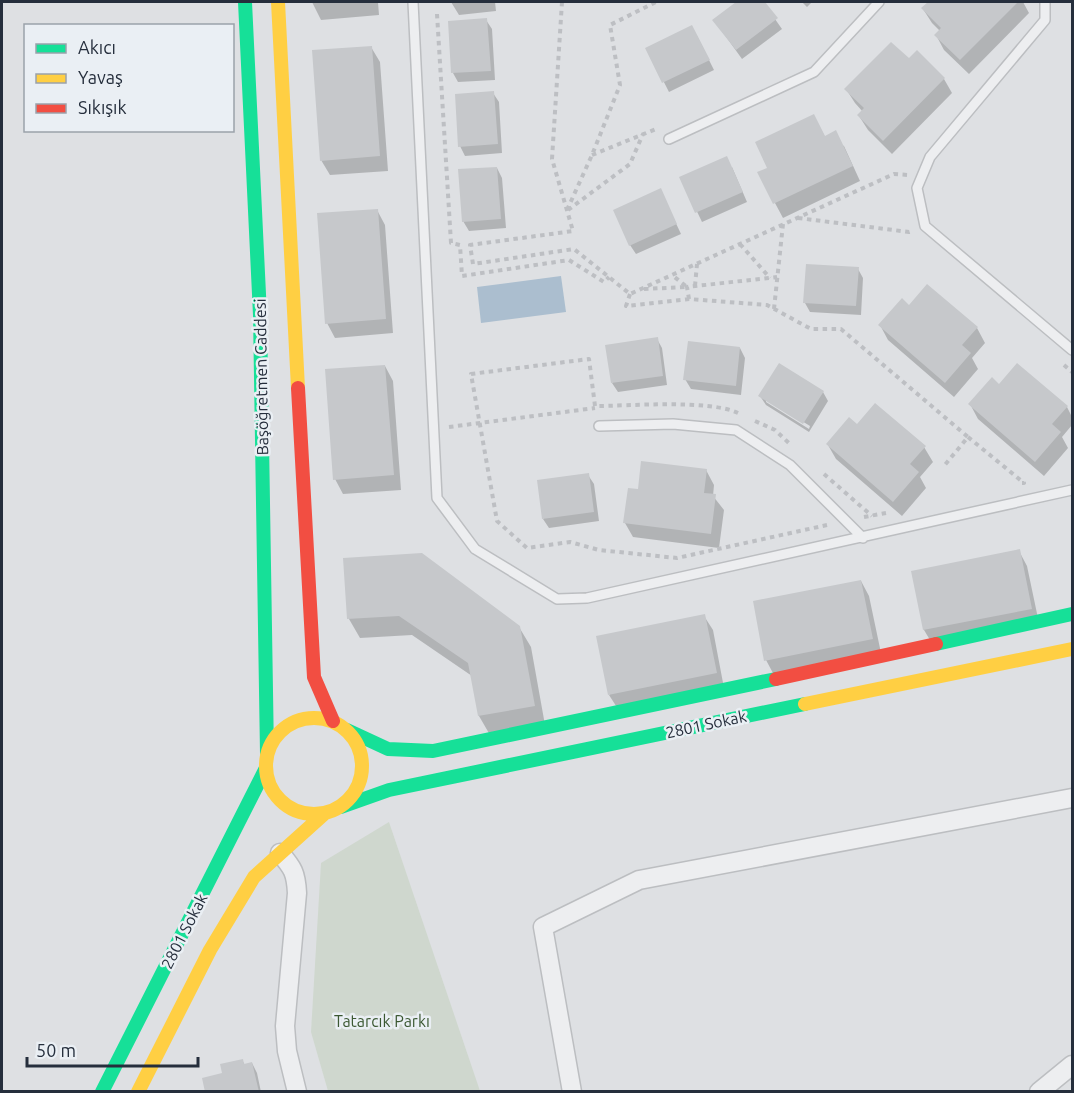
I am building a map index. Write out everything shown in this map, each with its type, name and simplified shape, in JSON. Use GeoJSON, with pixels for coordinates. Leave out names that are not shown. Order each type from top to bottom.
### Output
{"type":"FeatureCollection","features":[{"type":"Feature","properties":{"kind":"street","name":"Başöğretmen Caddesi"},"geometry":{"type":"LineString","coordinates":[[245,2],[260,315],[267,753],[265,770],[278,801],[307,815],[324,814],[341,807],[351,799],[359,786],[363,771],[363,756],[357,741],[347,730],[333,721],[317,717],[301,719],[286,726],[274,738],[267,753]]}},
{"type":"Feature","properties":{"kind":"street","name":"Başöğretmen Caddesi"},"geometry":{"type":"LineString","coordinates":[[278,2],[310,628],[314,677],[333,721]]}},
{"type":"Feature","properties":{"kind":"street"},"geometry":{"type":"LineString","coordinates":[[347,730],[388,749],[482,756],[708,694],[1072,614]]}},
{"type":"Feature","properties":{"kind":"street","name":"2801 Sokak"},"geometry":{"type":"LineString","coordinates":[[341,807],[482,756],[1072,649]]}},
{"type":"Feature","properties":{"kind":"street","name":"2801 Sokak"},"geometry":{"type":"LineString","coordinates":[[102,1092],[265,770]]}},
{"type":"Feature","properties":{"kind":"street"},"geometry":{"type":"LineString","coordinates":[[572,1092],[543,927],[639,880],[1072,798]]}},
{"type":"Feature","properties":{"kind":"street","name":"2801 Sokak"},"geometry":{"type":"LineString","coordinates":[[138,1092],[210,950],[254,878],[324,814]]}},
{"type":"Feature","properties":{"kind":"street"},"geometry":{"type":"LineString","coordinates":[[280,853],[294,869],[296,879],[285,1026],[287,1051],[297,1092]]}},
{"type":"Feature","properties":{"kind":"street"},"geometry":{"type":"LineString","coordinates":[[1039,1092],[1072,1065]]}},
{"type":"Feature","properties":{"kind":"lane"},"geometry":{"type":"LineString","coordinates":[[413,2],[437,498],[475,549],[557,599],[587,598],[1072,490]]}},
{"type":"Feature","properties":{"kind":"lane"},"geometry":{"type":"LineString","coordinates":[[673,136],[814,72],[879,2]]}},
{"type":"Feature","properties":{"kind":"lane"},"geometry":{"type":"LineString","coordinates":[[1045,2],[1045,20],[930,157],[916,188],[925,226],[1072,350]]}},
{"type":"Feature","properties":{"kind":"lane"},"geometry":{"type":"LineString","coordinates":[[599,426],[673,424],[736,430],[790,465],[863,538]]}},
{"type":"Feature","properties":{"kind":"path"},"geometry":{"type":"LineString","coordinates":[[562,2],[552,159],[573,231],[470,245],[473,264],[573,249],[630,294]]}},
{"type":"Feature","properties":{"kind":"path"},"geometry":{"type":"LineString","coordinates":[[567,210],[620,85],[610,25],[656,2]]}},
{"type":"Feature","properties":{"kind":"path"},"geometry":{"type":"LineString","coordinates":[[437,14],[451,243],[460,245],[462,276],[569,260],[604,282],[609,277]]}},
{"type":"Feature","properties":{"kind":"path"},"geometry":{"type":"LineString","coordinates":[[592,155],[672,122],[673,136]]}},
{"type":"Feature","properties":{"kind":"path"},"geometry":{"type":"LineString","coordinates":[[567,210],[630,164],[643,134]]}},
{"type":"Feature","properties":{"kind":"path"},"geometry":{"type":"LineString","coordinates":[[903,185],[903,175],[909,165]]}},
{"type":"Feature","properties":{"kind":"path"},"geometry":{"type":"LineString","coordinates":[[922,176],[894,174],[630,294],[626,306],[689,299],[767,305],[811,329],[841,329],[1024,483],[1014,485]]}},
{"type":"Feature","properties":{"kind":"path"},"geometry":{"type":"LineString","coordinates":[[797,218],[909,232],[925,226]]}},
{"type":"Feature","properties":{"kind":"path"},"geometry":{"type":"LineString","coordinates":[[774,309],[783,224]]}},
{"type":"Feature","properties":{"kind":"path"},"geometry":{"type":"LineString","coordinates":[[907,224],[909,232],[918,240]]}},
{"type":"Feature","properties":{"kind":"path"},"geometry":{"type":"LineString","coordinates":[[740,244],[770,278]]}},
{"type":"Feature","properties":{"kind":"path"},"geometry":{"type":"LineString","coordinates":[[695,286],[697,263]]}},
{"type":"Feature","properties":{"kind":"path"},"geometry":{"type":"LineString","coordinates":[[672,275],[687,287],[689,299]]}},
{"type":"Feature","properties":{"kind":"path"},"geometry":{"type":"LineString","coordinates":[[641,289],[777,278]]}},
{"type":"Feature","properties":{"kind":"path"},"geometry":{"type":"LineString","coordinates":[[599,426],[589,359],[471,374],[497,520],[527,548],[570,542],[599,550],[677,558],[894,511]]}},
{"type":"Feature","properties":{"kind":"path"},"geometry":{"type":"LineString","coordinates":[[1063,365],[1072,372]]}},
{"type":"Feature","properties":{"kind":"path"},"geometry":{"type":"LineString","coordinates":[[434,428],[480,424],[595,406],[676,405],[727,408],[775,430],[792,446]]}},
{"type":"Feature","properties":{"kind":"path"},"geometry":{"type":"LineString","coordinates":[[944,466],[968,436]]}},
{"type":"Feature","properties":{"kind":"path"},"geometry":{"type":"LineString","coordinates":[[819,469],[872,516]]}},
{"type":"Feature","properties":{"kind":"green space","name":"Tatarcık Parkı"},"geometry":{"type":"Polygon","coordinates":[[[389,822],[480,1091],[328,1091],[311,1032],[321,863],[389,822]]]}},
{"type":"Feature","properties":{"kind":"water"},"geometry":{"type":"Polygon","coordinates":[[[561,276],[566,312],[481,323],[477,287],[561,276]]]}},
{"type":"Feature","properties":{"kind":"building"},"geometry":{"type":"Polygon","coordinates":[[[736,2],[765,2],[778,18],[736,50],[712,20],[736,2]]]}},
{"type":"Feature","properties":{"kind":"building"},"geometry":{"type":"Polygon","coordinates":[[[928,2],[1018,2],[960,60],[934,35],[941,28],[921,8],[928,2]]]}},
{"type":"Feature","properties":{"kind":"building"},"geometry":{"type":"Polygon","coordinates":[[[487,18],[491,71],[451,73],[448,21],[487,18]]]}},
{"type":"Feature","properties":{"kind":"building"},"geometry":{"type":"Polygon","coordinates":[[[692,25],[710,60],[662,83],[645,48],[692,25]]]}},
{"type":"Feature","properties":{"kind":"building"},"geometry":{"type":"Polygon","coordinates":[[[891,42],[909,58],[917,50],[945,78],[883,141],[857,115],[864,108],[844,89],[891,42]]]}},
{"type":"Feature","properties":{"kind":"building"},"geometry":{"type":"Polygon","coordinates":[[[372,46],[380,156],[320,161],[312,50],[372,46]]]}},
{"type":"Feature","properties":{"kind":"building"},"geometry":{"type":"Polygon","coordinates":[[[494,91],[498,144],[458,147],[455,94],[494,91]]]}},
{"type":"Feature","properties":{"kind":"building"},"geometry":{"type":"Polygon","coordinates":[[[814,114],[825,136],[836,130],[853,166],[773,204],[757,172],[767,168],[755,142],[814,114]]]}},
{"type":"Feature","properties":{"kind":"building"},"geometry":{"type":"Polygon","coordinates":[[[727,156],[743,192],[695,213],[679,177],[727,156]]]}},
{"type":"Feature","properties":{"kind":"building"},"geometry":{"type":"Polygon","coordinates":[[[497,167],[501,219],[462,222],[458,169],[497,167]]]}},
{"type":"Feature","properties":{"kind":"building"},"geometry":{"type":"Polygon","coordinates":[[[661,188],[677,224],[629,246],[613,210],[661,188]]]}},
{"type":"Feature","properties":{"kind":"building"},"geometry":{"type":"Polygon","coordinates":[[[378,209],[386,319],[325,324],[317,213],[378,209]]]}},
{"type":"Feature","properties":{"kind":"building"},"geometry":{"type":"Polygon","coordinates":[[[806,264],[859,267],[856,306],[803,303],[806,264]]]}},
{"type":"Feature","properties":{"kind":"building"},"geometry":{"type":"Polygon","coordinates":[[[927,284],[978,327],[962,345],[971,353],[945,383],[878,325],[902,298],[909,305],[927,284]]]}},
{"type":"Feature","properties":{"kind":"building"},"geometry":{"type":"Polygon","coordinates":[[[658,337],[663,376],[611,383],[605,345],[658,337]]]}},
{"type":"Feature","properties":{"kind":"building"},"geometry":{"type":"Polygon","coordinates":[[[688,341],[740,347],[736,386],[683,380],[688,341]]]}},
{"type":"Feature","properties":{"kind":"building"},"geometry":{"type":"Polygon","coordinates":[[[779,363],[824,391],[803,424],[758,396],[779,363]]]}},
{"type":"Feature","properties":{"kind":"building"},"geometry":{"type":"Polygon","coordinates":[[[1017,363],[1068,406],[1052,424],[1061,432],[1035,462],[968,404],[992,377],[999,384],[1017,363]]]}},
{"type":"Feature","properties":{"kind":"building"},"geometry":{"type":"Polygon","coordinates":[[[385,365],[394,475],[333,480],[325,369],[385,365]]]}},
{"type":"Feature","properties":{"kind":"building"},"geometry":{"type":"Polygon","coordinates":[[[875,403],[926,446],[910,464],[919,472],[893,502],[826,444],[849,417],[857,424],[875,403]]]}},
{"type":"Feature","properties":{"kind":"building"},"geometry":{"type":"Polygon","coordinates":[[[641,461],[707,469],[704,493],[716,494],[711,534],[623,523],[628,488],[638,489],[641,461]]]}},
{"type":"Feature","properties":{"kind":"building"},"geometry":{"type":"Polygon","coordinates":[[[589,473],[594,512],[542,519],[537,480],[589,473]]]}},
{"type":"Feature","properties":{"kind":"building"},"geometry":{"type":"Polygon","coordinates":[[[1020,549],[1032,609],[923,630],[911,571],[1020,549]]]}},
{"type":"Feature","properties":{"kind":"building"},"geometry":{"type":"Polygon","coordinates":[[[422,553],[520,626],[535,706],[478,716],[468,663],[399,616],[347,619],[343,558],[422,553]]]}},
{"type":"Feature","properties":{"kind":"building"},"geometry":{"type":"Polygon","coordinates":[[[861,580],[873,639],[764,661],[753,601],[861,580]]]}},
{"type":"Feature","properties":{"kind":"building"},"geometry":{"type":"Polygon","coordinates":[[[705,614],[717,673],[608,695],[596,636],[705,614]]]}},
{"type":"Feature","properties":{"kind":"building"},"geometry":{"type":"Polygon","coordinates":[[[243,1059],[244,1064],[252,1062],[259,1092],[205,1092],[202,1078],[222,1073],[220,1064],[243,1059]]]}},
{"type":"Feature","properties":{"kind":"traffic: fast"},"geometry":{"type":"LineString","coordinates":[[245,2],[260,315],[267,753]]}},
{"type":"Feature","properties":{"kind":"traffic: fast"},"geometry":{"type":"LineString","coordinates":[[936,644],[1072,614]]}},
{"type":"Feature","properties":{"kind":"traffic: fast"},"geometry":{"type":"LineString","coordinates":[[347,730],[388,749],[433,751],[776,679]]}},
{"type":"Feature","properties":{"kind":"traffic: fast"},"geometry":{"type":"LineString","coordinates":[[341,807],[389,790],[805,704]]}},
{"type":"Feature","properties":{"kind":"traffic: fast"},"geometry":{"type":"LineString","coordinates":[[102,1092],[265,770]]}},
{"type":"Feature","properties":{"kind":"traffic: slow"},"geometry":{"type":"LineString","coordinates":[[278,2],[298,388]]}},
{"type":"Feature","properties":{"kind":"traffic: slow"},"geometry":{"type":"LineString","coordinates":[[805,704],[1072,649]]}},
{"type":"Feature","properties":{"kind":"traffic: slow"},"geometry":{"type":"LineString","coordinates":[[314,718],[332,722],[348,732],[358,748],[362,766],[358,784],[348,800],[332,810],[314,814],[296,810],[280,800],[270,784],[266,766],[270,748],[280,732],[296,722],[314,718]]}},
{"type":"Feature","properties":{"kind":"traffic: slow"},"geometry":{"type":"LineString","coordinates":[[138,1092],[210,950],[254,877],[324,814]]}},
{"type":"Feature","properties":{"kind":"traffic: jam"},"geometry":{"type":"LineString","coordinates":[[298,388],[314,677],[333,721]]}},
{"type":"Feature","properties":{"kind":"traffic: jam"},"geometry":{"type":"LineString","coordinates":[[776,679],[936,644]]}}]}
